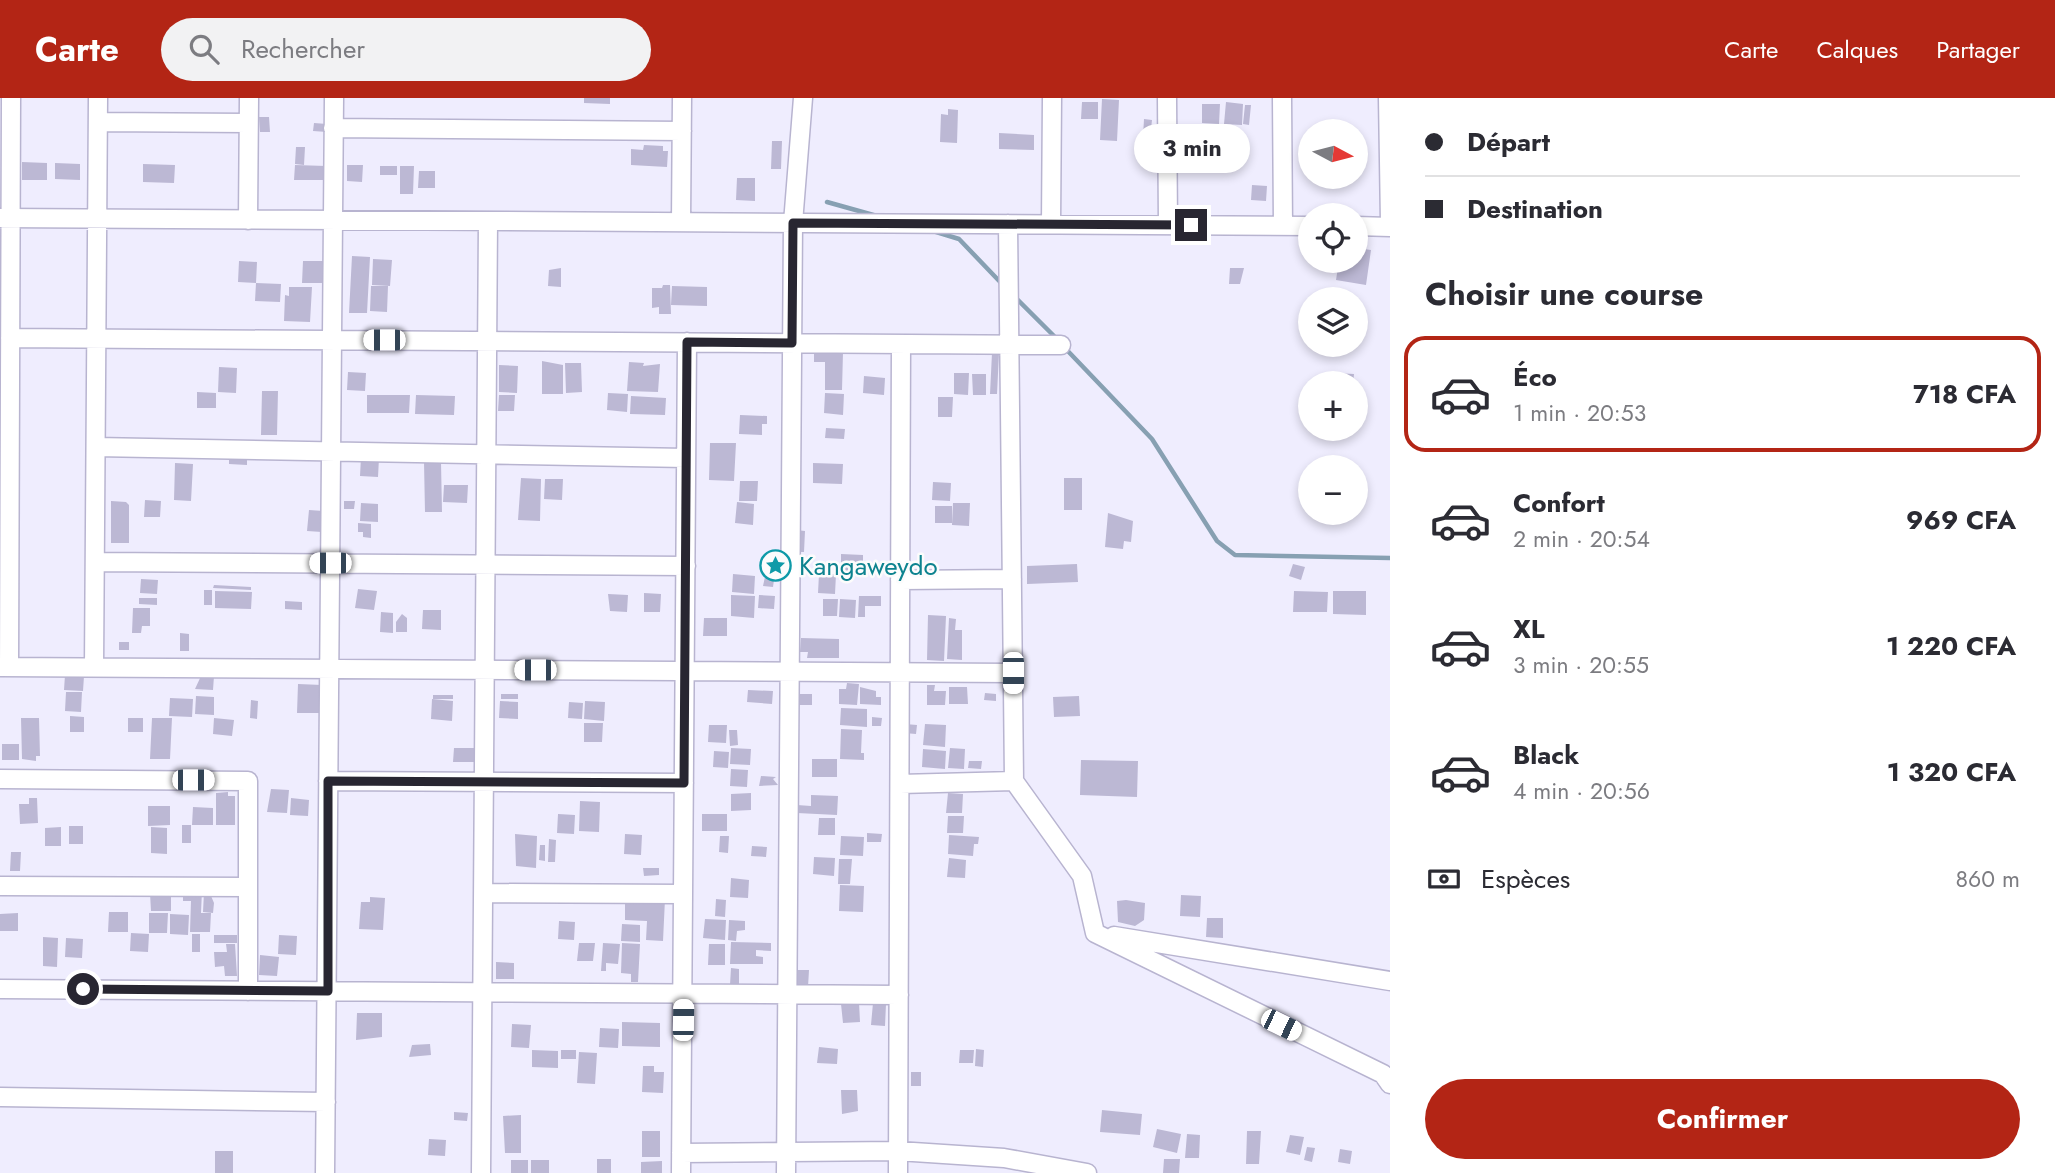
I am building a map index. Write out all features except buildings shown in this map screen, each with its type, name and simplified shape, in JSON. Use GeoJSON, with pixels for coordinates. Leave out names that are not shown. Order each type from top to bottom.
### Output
{"type":"FeatureCollection","features":[{"type":"Feature","properties":{"kind":"street"},"geometry":{"type":"LineString","coordinates":[[11,98],[6,121],[5,218],[10,338],[5,365],[4,667],[1013,673]]}},
{"type":"Feature","properties":{"kind":"street"},"geometry":{"type":"LineString","coordinates":[[94,667],[98,98]]}},
{"type":"Feature","properties":{"kind":"street"},"geometry":{"type":"LineString","coordinates":[[248,220],[249,98]]}},
{"type":"Feature","properties":{"kind":"street"},"geometry":{"type":"LineString","coordinates":[[326,1173],[334,98]]}},
{"type":"Feature","properties":{"kind":"street"},"geometry":{"type":"LineString","coordinates":[[681,222],[682,98]]}},
{"type":"Feature","properties":{"kind":"street"},"geometry":{"type":"LineString","coordinates":[[786,1173],[793,223],[803,98]]}},
{"type":"Feature","properties":{"kind":"street"},"geometry":{"type":"LineString","coordinates":[[1051,224],[1052,98]]}},
{"type":"Feature","properties":{"kind":"street"},"geometry":{"type":"LineString","coordinates":[[1167,98],[1168,225]]}},
{"type":"Feature","properties":{"kind":"street"},"geometry":{"type":"LineString","coordinates":[[1282,98],[1283,226]]}},
{"type":"Feature","properties":{"kind":"street"},"geometry":{"type":"LineString","coordinates":[[1368,226],[1390,225],[1388,98]]}},
{"type":"Feature","properties":{"kind":"street"},"geometry":{"type":"LineString","coordinates":[[98,122],[248,122]]}},
{"type":"Feature","properties":{"kind":"street"},"geometry":{"type":"LineString","coordinates":[[333,128],[682,131]]}},
{"type":"Feature","properties":{"kind":"street"},"geometry":{"type":"LineString","coordinates":[[5,218],[1298,226]]}},
{"type":"Feature","properties":{"kind":"street"},"geometry":{"type":"LineString","coordinates":[[481,1173],[488,221]]}},
{"type":"Feature","properties":{"kind":"street"},"geometry":{"type":"LineString","coordinates":[[1008,224],[1014,781],[1082,876],[1095,933]]}},
{"type":"Feature","properties":{"kind":"street"},"geometry":{"type":"LineString","coordinates":[[10,338],[1062,345]]}},
{"type":"Feature","properties":{"kind":"street"},"geometry":{"type":"LineString","coordinates":[[681,1173],[687,342]]}},
{"type":"Feature","properties":{"kind":"street"},"geometry":{"type":"LineString","coordinates":[[898,1173],[901,344]]}},
{"type":"Feature","properties":{"kind":"street"},"geometry":{"type":"LineString","coordinates":[[96,447],[686,458]]}},
{"type":"Feature","properties":{"kind":"street"},"geometry":{"type":"LineString","coordinates":[[95,562],[686,566]]}},
{"type":"Feature","properties":{"kind":"street"},"geometry":{"type":"LineString","coordinates":[[900,580],[1012,579]]}},
{"type":"Feature","properties":{"kind":"street"},"geometry":{"type":"LineString","coordinates":[[0,779],[248,781],[248,990]]}},
{"type":"Feature","properties":{"kind":"street"},"geometry":{"type":"LineString","coordinates":[[328,781],[684,783]]}},
{"type":"Feature","properties":{"kind":"street"},"geometry":{"type":"LineString","coordinates":[[900,784],[1014,781]]}},
{"type":"Feature","properties":{"kind":"street"},"geometry":{"type":"LineString","coordinates":[[0,886],[248,887]]}},
{"type":"Feature","properties":{"kind":"street"},"geometry":{"type":"LineString","coordinates":[[483,893],[683,894]]}},
{"type":"Feature","properties":{"kind":"street"},"geometry":{"type":"LineString","coordinates":[[1095,933],[1390,981]]}},
{"type":"Feature","properties":{"kind":"street"},"geometry":{"type":"LineString","coordinates":[[1095,933],[1388,1078]]}},
{"type":"Feature","properties":{"kind":"street"},"geometry":{"type":"LineString","coordinates":[[0,989],[899,995]]}},
{"type":"Feature","properties":{"kind":"street"},"geometry":{"type":"LineString","coordinates":[[0,1097],[326,1102]]}},
{"type":"Feature","properties":{"kind":"street"},"geometry":{"type":"LineString","coordinates":[[681,1153],[898,1151],[1087,1173]]}},
{"type":"Feature","properties":{"kind":"waterway"},"geometry":{"type":"LineString","coordinates":[[827,202],[877,216]]}},
{"type":"Feature","properties":{"kind":"waterway"},"geometry":{"type":"LineString","coordinates":[[933,231],[959,239],[1004,286]]}},
{"type":"Feature","properties":{"kind":"waterway"},"geometry":{"type":"LineString","coordinates":[[1015,297],[1056,338]]}},
{"type":"Feature","properties":{"kind":"waterway"},"geometry":{"type":"LineString","coordinates":[[1064,347],[1152,439],[1217,541],[1235,555],[1390,558]]}},
{"type":"Feature","properties":{"kind":"place","name":"Kangaweydo"},"geometry":{"type":"Point","coordinates":[776,566]}},
{"type":"Feature","properties":{"kind":"route"},"geometry":{"type":"LineString","coordinates":[[83,989],[328,991],[328,781],[684,783],[687,342],[792,343],[793,223],[1191,225]]}}]}
